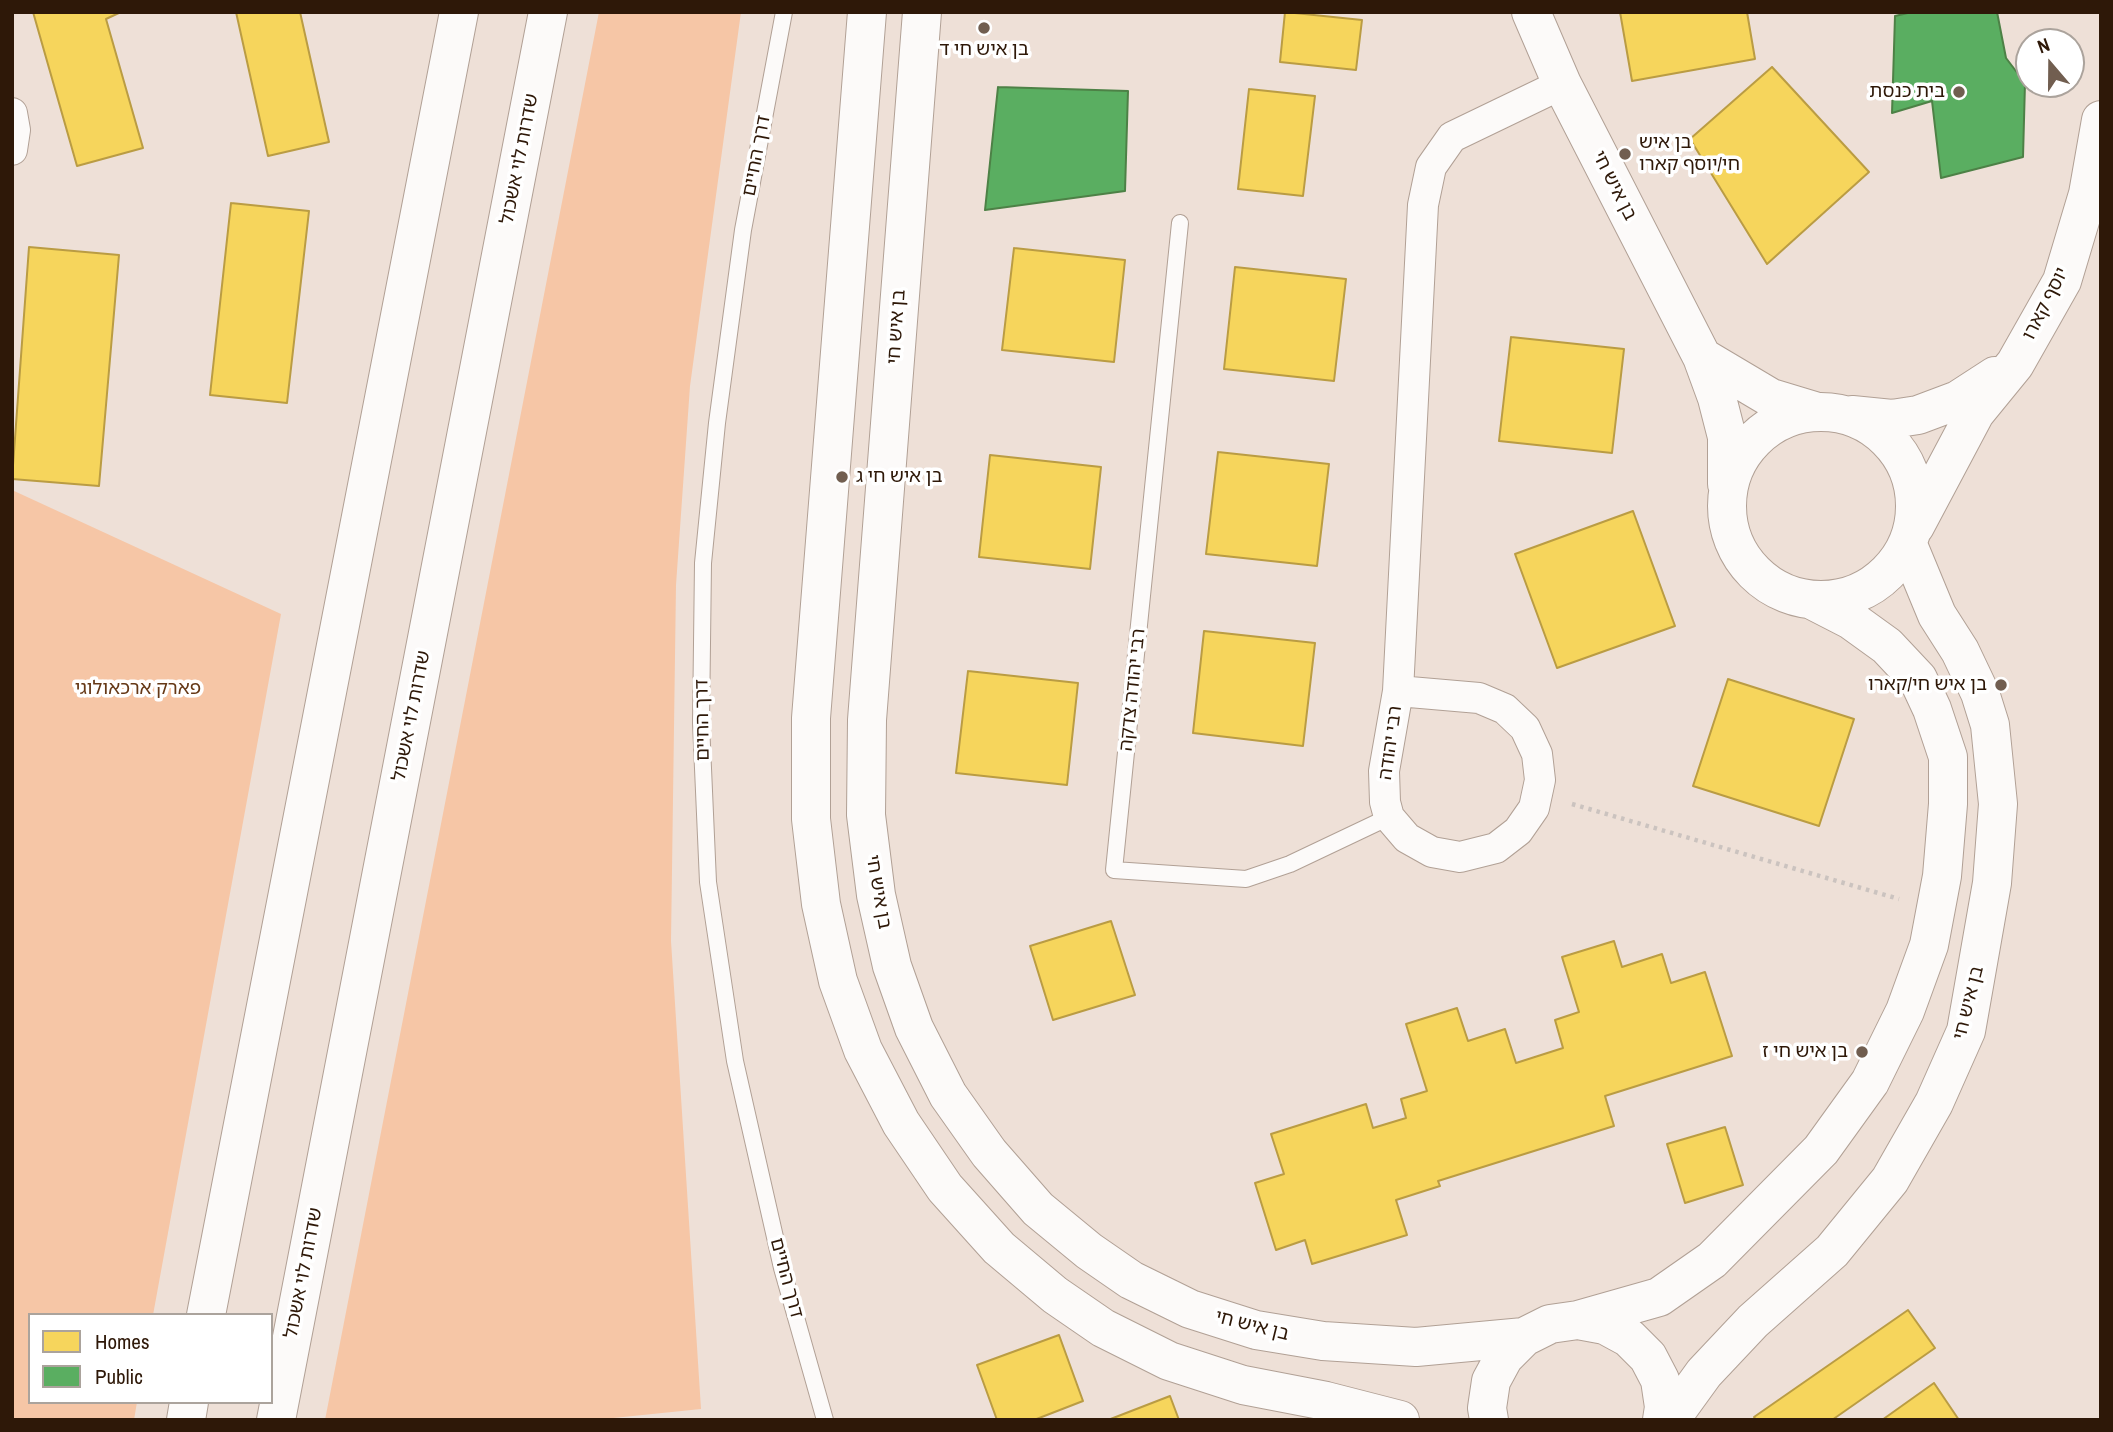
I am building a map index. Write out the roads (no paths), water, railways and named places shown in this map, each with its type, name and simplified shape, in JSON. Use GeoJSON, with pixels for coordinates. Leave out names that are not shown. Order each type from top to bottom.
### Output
{"type":"FeatureCollection","features":[{"type":"Feature","properties":{"kind":"street"},"geometry":{"type":"LineString","coordinates":[[206,1313],[459,12]]}},
{"type":"Feature","properties":{"kind":"street","name":"שדרות לוי אשכול"},"geometry":{"type":"LineString","coordinates":[[276,1420],[548,12]]}},
{"type":"Feature","properties":{"kind":"street"},"geometry":{"type":"LineString","coordinates":[[867,12],[811,718],[811,806],[821,904],[838,981],[863,1050],[901,1123],[945,1188],[999,1248],[1055,1295],[1103,1328],[1169,1361],[1243,1385],[1326,1401],[1400,1420]]}},
{"type":"Feature","properties":{"kind":"street","name":"בן איש חי"},"geometry":{"type":"LineString","coordinates":[[922,12],[867,720],[866,815],[876,895],[892,966],[914,1028],[948,1095],[989,1153],[1038,1209],[1089,1251],[1131,1280],[1190,1310],[1256,1330],[1323,1341],[1416,1347],[1524,1337]]}},
{"type":"Feature","properties":{"kind":"street","name":"בן איש חי"},"geometry":{"type":"LineString","coordinates":[[1531,12],[1562,84],[1702,357],[1727,437],[1727,486]]}},
{"type":"Feature","properties":{"kind":"street"},"geometry":{"type":"LineString","coordinates":[[1398,691],[1423,205],[1431,167],[1452,137],[1562,84]]}},
{"type":"Feature","properties":{"kind":"street"},"geometry":{"type":"LineString","coordinates":[[12,113],[15,130],[12,150]]}},
{"type":"Feature","properties":{"kind":"street","name":"יוסף קארו"},"geometry":{"type":"LineString","coordinates":[[1910,537],[1975,413],[2015,363],[2062,281],[2088,194],[2101,120]]}},
{"type":"Feature","properties":{"kind":"street"},"geometry":{"type":"LineString","coordinates":[[1702,357],[1771,398],[1831,413],[1881,433],[1895,446],[1910,472],[1916,500],[1910,537],[1892,569],[1870,587],[1843,598],[1814,601]]}},
{"type":"Feature","properties":{"kind":"street","name":"יוסף קארו"},"geometry":{"type":"LineString","coordinates":[[1831,413],[1892,419],[1918,415],[1958,400],[2015,363]]}},
{"type":"Feature","properties":{"kind":"street"},"geometry":{"type":"LineString","coordinates":[[1489,1420],[1487,1408],[1492,1381],[1504,1357],[1524,1337],[1550,1324],[1578,1320],[1659,1297],[1701,1268],[1821,1150],[1870,1082],[1905,1012],[1929,945],[1936,910],[1948,804],[1948,757],[1932,709],[1918,679],[1887,646],[1851,620],[1814,601],[1783,593],[1755,575],[1735,550],[1726,518],[1727,486],[1738,458],[1758,435],[1784,418],[1831,413]]}},
{"type":"Feature","properties":{"kind":"street","name":"בן איש חי"},"geometry":{"type":"LineString","coordinates":[[1671,1420],[1704,1373],[1753,1321],[1832,1251],[1890,1180],[1934,1103],[1966,1031],[1980,960],[1995,843],[1998,804],[1990,725],[1980,693],[1960,650],[1937,615],[1910,537]]}},
{"type":"Feature","properties":{"kind":"street","name":"רבי יהודה"},"geometry":{"type":"LineString","coordinates":[[1398,691],[1479,698],[1505,709],[1525,728],[1537,754],[1540,780],[1534,808],[1518,831],[1496,848],[1460,857],[1424,848],[1408,838],[1389,817],[1385,802],[1384,771],[1398,691]]}},
{"type":"Feature","properties":{"kind":"street"},"geometry":{"type":"LineString","coordinates":[[1578,1320],[1605,1325],[1629,1338],[1648,1357],[1660,1380],[1664,1407],[1662,1420]]}},
{"type":"Feature","properties":{"kind":"lane","name":"דרך החיים"},"geometry":{"type":"LineString","coordinates":[[784,12],[743,230],[717,424],[703,563],[701,723],[708,882],[735,1061],[782,1268],[825,1420]]}},
{"type":"Feature","properties":{"kind":"lane","name":"רבי יהודה צדקה"},"geometry":{"type":"LineString","coordinates":[[1180,223],[1114,870],[1246,879],[1290,864],[1389,817]]}},
{"type":"Feature","properties":{"kind":"place","name":"בן איש חי ד"},"geometry":{"type":"Point","coordinates":[984,28]}},
{"type":"Feature","properties":{"kind":"place","name":"בית כנסת"},"geometry":{"type":"Point","coordinates":[1959,92]}},
{"type":"Feature","properties":{"kind":"place","name":"בן איש חי/יוסף קארו"},"geometry":{"type":"Point","coordinates":[1625,154]}},
{"type":"Feature","properties":{"kind":"place","name":"בן איש חי ג"},"geometry":{"type":"Point","coordinates":[842,477]}},
{"type":"Feature","properties":{"kind":"place","name":"בן איש חי/קארו"},"geometry":{"type":"Point","coordinates":[2001,685]}},
{"type":"Feature","properties":{"kind":"place","name":"בן איש חי ז"},"geometry":{"type":"Point","coordinates":[1862,1052]}},
{"type":"Feature","properties":{"kind":"park label","name":"פארק ארכאולוגי"},"geometry":{"type":"Point","coordinates":[138,689]}}]}
